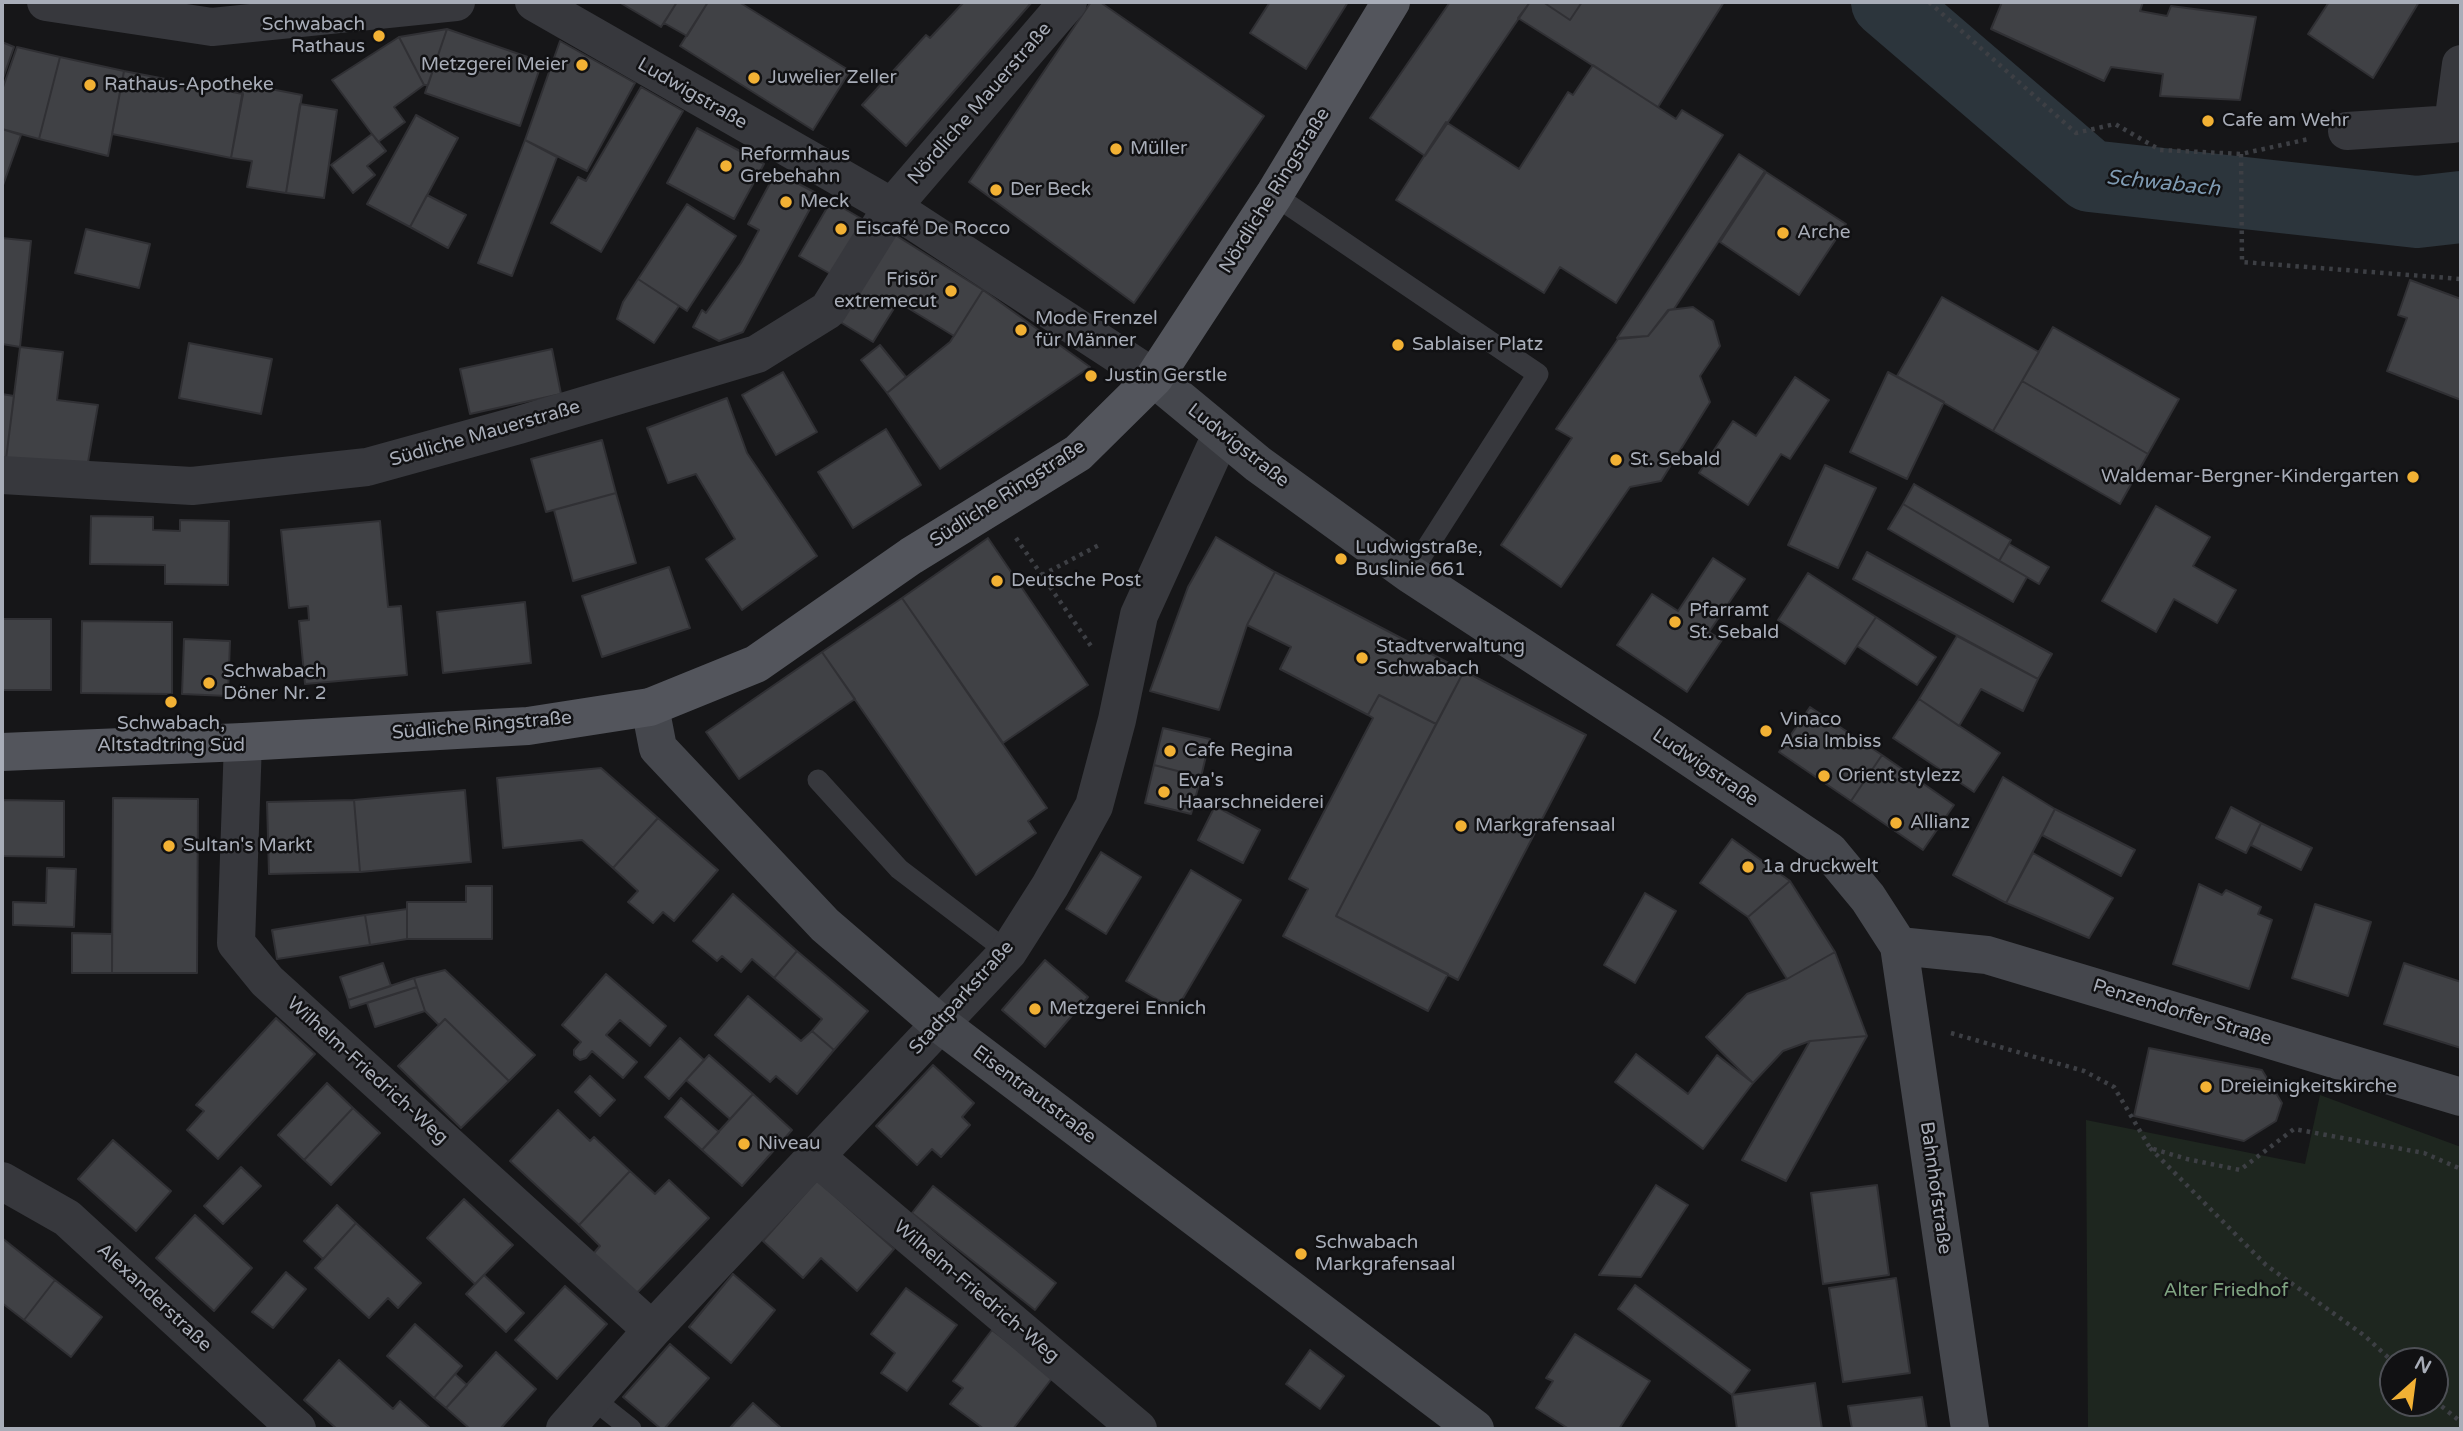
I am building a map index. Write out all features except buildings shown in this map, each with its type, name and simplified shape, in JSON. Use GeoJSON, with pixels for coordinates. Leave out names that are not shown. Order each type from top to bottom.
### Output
{"type":"FeatureCollection","features":[{"type":"Feature","properties":{"kind":"main road","name":"Nördliche Ringstraße"},"geometry":{"type":"LineString","coordinates":[[1154,378],[1274,195],[1391,2]]}},
{"type":"Feature","properties":{"kind":"main road","name":"Ludwigstraße"},"geometry":{"type":"LineString","coordinates":[[1154,378],[1221,435],[1410,574],[1829,851],[1868,898],[1899,946]]}},
{"type":"Feature","properties":{"kind":"main road","name":"Südliche Ringstraße"},"geometry":{"type":"LineString","coordinates":[[2,752],[528,726],[650,708],[756,664],[911,556],[1078,453],[1154,378]]}},
{"type":"Feature","properties":{"kind":"main road","name":"Eisentrautstraße"},"geometry":{"type":"LineString","coordinates":[[650,708],[658,748],[825,925],[940,1024],[1475,1429]]}},
{"type":"Feature","properties":{"kind":"main road","name":"Bahnhofstraße"},"geometry":{"type":"LineString","coordinates":[[1899,946],[1970,1429]]}},
{"type":"Feature","properties":{"kind":"main road","name":"Penzendorfer Straße"},"geometry":{"type":"LineString","coordinates":[[1899,946],[1987,955],[2461,1097]]}},
{"type":"Feature","properties":{"kind":"street"},"geometry":{"type":"LineString","coordinates":[[46,2],[212,27],[456,2]]}},
{"type":"Feature","properties":{"kind":"street","name":"Ludwigstraße"},"geometry":{"type":"LineString","coordinates":[[534,2],[892,207],[1154,378]]}},
{"type":"Feature","properties":{"kind":"street","name":"Nördliche Mauerstraße"},"geometry":{"type":"LineString","coordinates":[[892,207],[1068,2]]}},
{"type":"Feature","properties":{"kind":"street"},"geometry":{"type":"LineString","coordinates":[[2347,131],[2453,124],[2461,64]]}},
{"type":"Feature","properties":{"kind":"street","name":"Südliche Mauerstraße"},"geometry":{"type":"LineString","coordinates":[[2,475],[192,486],[367,467],[744,358],[757,354],[828,310],[892,207]]}},
{"type":"Feature","properties":{"kind":"street","name":"Stadtparkstraße"},"geometry":{"type":"LineString","coordinates":[[565,1429],[652,1330],[1008,952],[1050,886],[1094,806],[1139,615],[1221,435]]}},
{"type":"Feature","properties":{"kind":"street","name":"Wilhelm-Friedrich-Weg"},"geometry":{"type":"LineString","coordinates":[[243,742],[236,943],[267,982],[652,1330]]}},
{"type":"Feature","properties":{"kind":"street","name":"Wilhelm-Friedrich-Weg"},"geometry":{"type":"LineString","coordinates":[[815,1156],[1138,1429]]}},
{"type":"Feature","properties":{"kind":"street","name":"Alexanderstraße"},"geometry":{"type":"LineString","coordinates":[[2,1181],[67,1218],[297,1429]]}},
{"type":"Feature","properties":{"kind":"lane"},"geometry":{"type":"LineString","coordinates":[[1274,195],[1538,374],[1410,574]]}},
{"type":"Feature","properties":{"kind":"lane"},"geometry":{"type":"LineString","coordinates":[[818,780],[899,869],[1008,952]]}},
{"type":"Feature","properties":{"kind":"lane"},"geometry":{"type":"LineString","coordinates":[[592,1398],[631,1429]]}},
{"type":"Feature","properties":{"kind":"path"},"geometry":{"type":"LineString","coordinates":[[1929,2],[2076,133],[2115,124],[2161,150],[2241,154],[2347,131]]}},
{"type":"Feature","properties":{"kind":"path"},"geometry":{"type":"LineString","coordinates":[[2241,154],[2242,262],[2461,279]]}},
{"type":"Feature","properties":{"kind":"path"},"geometry":{"type":"LineString","coordinates":[[993,505],[1123,692]]}},
{"type":"Feature","properties":{"kind":"path"},"geometry":{"type":"LineString","coordinates":[[1042,575],[1101,544]]}},
{"type":"Feature","properties":{"kind":"path"},"geometry":{"type":"LineString","coordinates":[[1913,1038],[1953,1032],[2084,1071],[2114,1087],[2150,1148],[2266,1265],[2379,1349]]}},
{"type":"Feature","properties":{"kind":"path"},"geometry":{"type":"LineString","coordinates":[[2150,1148],[2240,1170],[2294,1129],[2424,1153],[2461,1169]]}},
{"type":"Feature","properties":{"kind":"green space","name":"Alter Friedhof"},"geometry":{"type":"Polygon","coordinates":[[[2320,1095],[2461,1147],[2461,1429],[2088,1429],[2086,1120],[2305,1164],[2320,1095]]]}},
{"type":"Feature","properties":{"kind":"waterway","name":"Schwabach"},"geometry":{"type":"LineString","coordinates":[[1887,2],[2090,176],[2417,212],[2461,207]]}},
{"type":"Feature","properties":{"kind":"place","name":"Schwabach Rathaus"},"geometry":{"type":"Point","coordinates":[379,36]}},
{"type":"Feature","properties":{"kind":"place","name":"Metzgerei Meier"},"geometry":{"type":"Point","coordinates":[582,65]}},
{"type":"Feature","properties":{"kind":"place","name":"Juwelier Zeller"},"geometry":{"type":"Point","coordinates":[754,78]}},
{"type":"Feature","properties":{"kind":"place","name":"Rathaus-Apotheke"},"geometry":{"type":"Point","coordinates":[90,85]}},
{"type":"Feature","properties":{"kind":"place","name":"Cafe am Wehr"},"geometry":{"type":"Point","coordinates":[2208,121]}},
{"type":"Feature","properties":{"kind":"place","name":"Müller"},"geometry":{"type":"Point","coordinates":[1116,149]}},
{"type":"Feature","properties":{"kind":"place","name":"Reformhaus Grebehahn"},"geometry":{"type":"Point","coordinates":[726,166]}},
{"type":"Feature","properties":{"kind":"place","name":"Der Beck"},"geometry":{"type":"Point","coordinates":[996,190]}},
{"type":"Feature","properties":{"kind":"place","name":"Meck"},"geometry":{"type":"Point","coordinates":[786,202]}},
{"type":"Feature","properties":{"kind":"place","name":"Eiscafé De Rocco"},"geometry":{"type":"Point","coordinates":[841,229]}},
{"type":"Feature","properties":{"kind":"place","name":"Arche"},"geometry":{"type":"Point","coordinates":[1783,233]}},
{"type":"Feature","properties":{"kind":"place","name":"Frisör extremecut"},"geometry":{"type":"Point","coordinates":[951,291]}},
{"type":"Feature","properties":{"kind":"place","name":"Mode Frenzel für Männer"},"geometry":{"type":"Point","coordinates":[1021,330]}},
{"type":"Feature","properties":{"kind":"place","name":"Sablaiser Platz"},"geometry":{"type":"Point","coordinates":[1398,345]}},
{"type":"Feature","properties":{"kind":"place","name":"Justin Gerstle"},"geometry":{"type":"Point","coordinates":[1091,376]}},
{"type":"Feature","properties":{"kind":"place","name":"St. Sebald"},"geometry":{"type":"Point","coordinates":[1616,460]}},
{"type":"Feature","properties":{"kind":"place","name":"Waldemar-Bergner-Kindergarten"},"geometry":{"type":"Point","coordinates":[2413,477]}},
{"type":"Feature","properties":{"kind":"place","name":"Ludwigstraße, Buslinie 661"},"geometry":{"type":"Point","coordinates":[1341,559]}},
{"type":"Feature","properties":{"kind":"place","name":"Deutsche Post"},"geometry":{"type":"Point","coordinates":[997,581]}},
{"type":"Feature","properties":{"kind":"place","name":"Pfarramt St. Sebald"},"geometry":{"type":"Point","coordinates":[1675,622]}},
{"type":"Feature","properties":{"kind":"place","name":"Stadtverwaltung Schwabach"},"geometry":{"type":"Point","coordinates":[1362,658]}},
{"type":"Feature","properties":{"kind":"place","name":"Schwabach Döner Nr. 2"},"geometry":{"type":"Point","coordinates":[209,683]}},
{"type":"Feature","properties":{"kind":"place","name":"Schwabach, Altstadtring Süd"},"geometry":{"type":"Point","coordinates":[171,702]}},
{"type":"Feature","properties":{"kind":"place","name":"Vinaco Asia Imbiss"},"geometry":{"type":"Point","coordinates":[1766,731]}},
{"type":"Feature","properties":{"kind":"place","name":"Cafe Regina"},"geometry":{"type":"Point","coordinates":[1170,751]}},
{"type":"Feature","properties":{"kind":"place","name":"Orient stylezz"},"geometry":{"type":"Point","coordinates":[1824,776]}},
{"type":"Feature","properties":{"kind":"place","name":"Eva's Haarschneiderei"},"geometry":{"type":"Point","coordinates":[1164,792]}},
{"type":"Feature","properties":{"kind":"place","name":"Allianz"},"geometry":{"type":"Point","coordinates":[1896,823]}},
{"type":"Feature","properties":{"kind":"place","name":"Markgrafensaal"},"geometry":{"type":"Point","coordinates":[1461,826]}},
{"type":"Feature","properties":{"kind":"place","name":"Sultan's Markt"},"geometry":{"type":"Point","coordinates":[169,846]}},
{"type":"Feature","properties":{"kind":"place","name":"1a druckwelt"},"geometry":{"type":"Point","coordinates":[1748,867]}},
{"type":"Feature","properties":{"kind":"place","name":"Metzgerei Ennich"},"geometry":{"type":"Point","coordinates":[1035,1009]}},
{"type":"Feature","properties":{"kind":"place","name":"Dreieinigkeitskirche"},"geometry":{"type":"Point","coordinates":[2206,1087]}},
{"type":"Feature","properties":{"kind":"place","name":"Niveau"},"geometry":{"type":"Point","coordinates":[744,1144]}},
{"type":"Feature","properties":{"kind":"place","name":"Schwabach Markgrafensaal"},"geometry":{"type":"Point","coordinates":[1301,1254]}}]}
